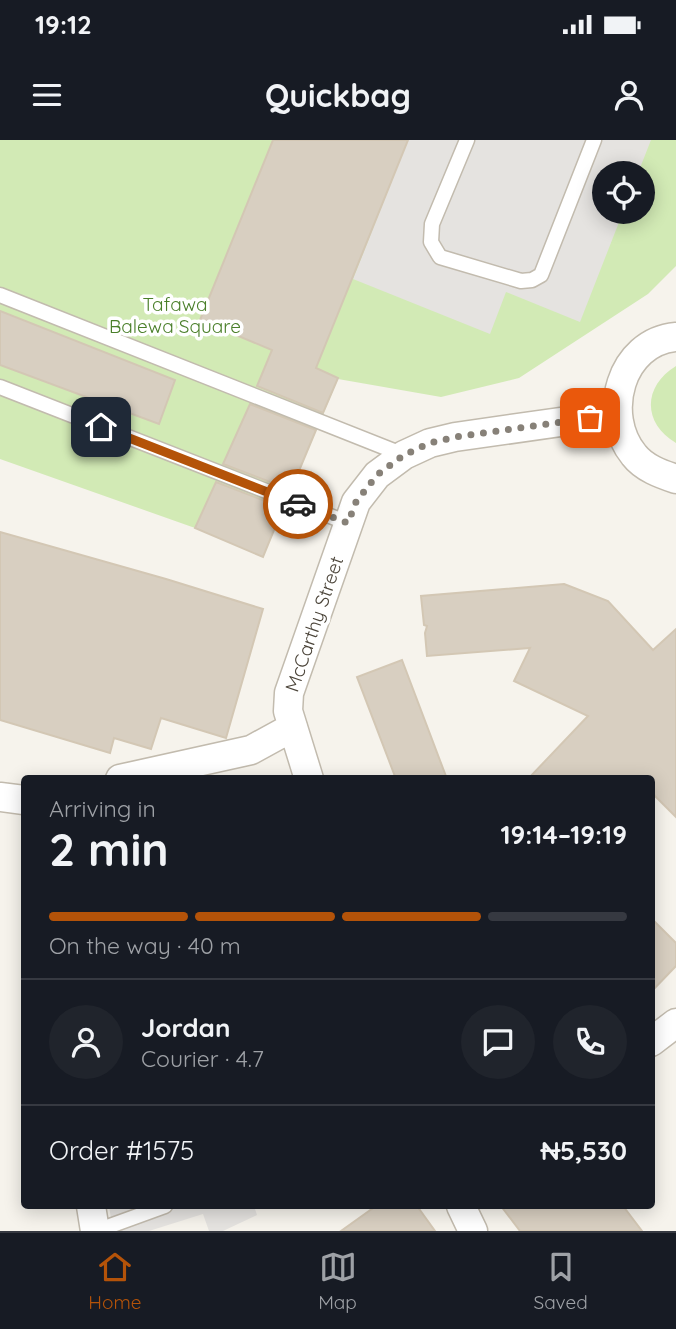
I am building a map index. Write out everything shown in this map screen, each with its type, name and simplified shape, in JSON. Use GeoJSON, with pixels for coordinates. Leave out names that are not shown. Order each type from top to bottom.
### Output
{"type":"FeatureCollection","features":[{"type":"Feature","properties":{"kind":"street"},"geometry":{"type":"LineString","coordinates":[[673,332],[646,348],[629,366],[619,389],[617,414],[622,436],[635,456],[653,471],[676,479]]}},
{"type":"Feature","properties":{"kind":"street","name":"McCarthy Street"},"geometry":{"type":"LineString","coordinates":[[308,775],[288,710],[289,694],[356,502],[377,475],[404,455],[430,443],[617,414]]}},
{"type":"Feature","properties":{"kind":"street"},"geometry":{"type":"LineString","coordinates":[[138,775],[251,750],[293,727]]}},
{"type":"Feature","properties":{"kind":"street"},"geometry":{"type":"LineString","coordinates":[[0,797],[21,800]]}},
{"type":"Feature","properties":{"kind":"street"},"geometry":{"type":"LineString","coordinates":[[655,1039],[676,1023]]}},
{"type":"Feature","properties":{"kind":"street"},"geometry":{"type":"LineString","coordinates":[[91,1209],[95,1231]]}},
{"type":"Feature","properties":{"kind":"street"},"geometry":{"type":"LineString","coordinates":[[462,1209],[473,1231]]}},
{"type":"Feature","properties":{"kind":"lane"},"geometry":{"type":"LineString","coordinates":[[467,140],[432,224],[431,242],[440,257],[521,281],[532,280],[541,275],[594,140]]}},
{"type":"Feature","properties":{"kind":"lane"},"geometry":{"type":"LineString","coordinates":[[0,295],[404,455]]}},
{"type":"Feature","properties":{"kind":"lane"},"geometry":{"type":"LineString","coordinates":[[0,387],[348,523]]}},
{"type":"Feature","properties":{"kind":"lane"},"geometry":{"type":"LineString","coordinates":[[95,1231],[153,1209]]}},
{"type":"Feature","properties":{"kind":"green space","name":"Tafawa Balewa Square"},"geometry":{"type":"Polygon","coordinates":[[[0,140],[676,140],[676,266],[648,294],[519,378],[441,397],[338,379],[263,557],[195,528],[0,459],[0,140]]]}},
{"type":"Feature","properties":{"kind":"green space"},"geometry":{"type":"Polygon","coordinates":[[[676,366],[676,443],[657,425],[651,404],[657,384],[676,366]]]}},
{"type":"Feature","properties":{"kind":"shaded area"},"geometry":{"type":"Polygon","coordinates":[[[408,140],[651,140],[643,161],[592,161],[592,224],[618,224],[580,322],[506,292],[490,334],[353,279],[408,140]]]}},
{"type":"Feature","properties":{"kind":"shaded area"},"geometry":{"type":"Polygon","coordinates":[[[109,1209],[255,1209],[257,1215],[223,1231],[209,1231],[203,1214],[149,1231],[113,1231],[109,1209]]]}},
{"type":"Feature","properties":{"kind":"building"},"geometry":{"type":"Polygon","coordinates":[[[273,140],[408,140],[316,368],[338,378],[323,413],[257,386],[272,350],[200,320],[273,140]]]}},
{"type":"Feature","properties":{"kind":"building"},"geometry":{"type":"Polygon","coordinates":[[[0,311],[175,380],[159,424],[0,365],[0,311]]]}},
{"type":"Feature","properties":{"kind":"building"},"geometry":{"type":"Polygon","coordinates":[[[250,404],[316,430],[291,490],[223,464],[250,404]]]}},
{"type":"Feature","properties":{"kind":"building"},"geometry":{"type":"Polygon","coordinates":[[[216,482],[283,508],[263,557],[195,528],[216,482]]]}},
{"type":"Feature","properties":{"kind":"building"},"geometry":{"type":"Polygon","coordinates":[[[0,532],[263,609],[226,738],[161,718],[151,749],[114,738],[110,753],[0,720],[0,532]]]}},
{"type":"Feature","properties":{"kind":"building"},"geometry":{"type":"Polygon","coordinates":[[[564,584],[608,601],[653,650],[676,629],[676,817],[655,796],[655,775],[532,775],[588,716],[514,681],[530,648],[427,656],[427,626],[424,625],[421,596],[564,584]]]}},
{"type":"Feature","properties":{"kind":"building"},"geometry":{"type":"Polygon","coordinates":[[[402,660],[445,775],[394,775],[357,677],[402,660]]]}},
{"type":"Feature","properties":{"kind":"building"},"geometry":{"type":"Polygon","coordinates":[[[655,922],[676,943],[676,966],[655,988],[655,922]]]}},
{"type":"Feature","properties":{"kind":"building"},"geometry":{"type":"Polygon","coordinates":[[[372,1209],[419,1209],[435,1231],[341,1231],[372,1209]]]}},
{"type":"Feature","properties":{"kind":"building"},"geometry":{"type":"Polygon","coordinates":[[[503,1209],[625,1209],[642,1231],[520,1231],[503,1209]]]}},
{"type":"Feature","properties":{"kind":"way so far"},"geometry":{"type":"LineString","coordinates":[[298,504],[348,523],[356,502],[377,475],[404,455],[430,443],[590,418]]}},
{"type":"Feature","properties":{"kind":"route"},"geometry":{"type":"LineString","coordinates":[[101,427],[298,504]]}}]}
